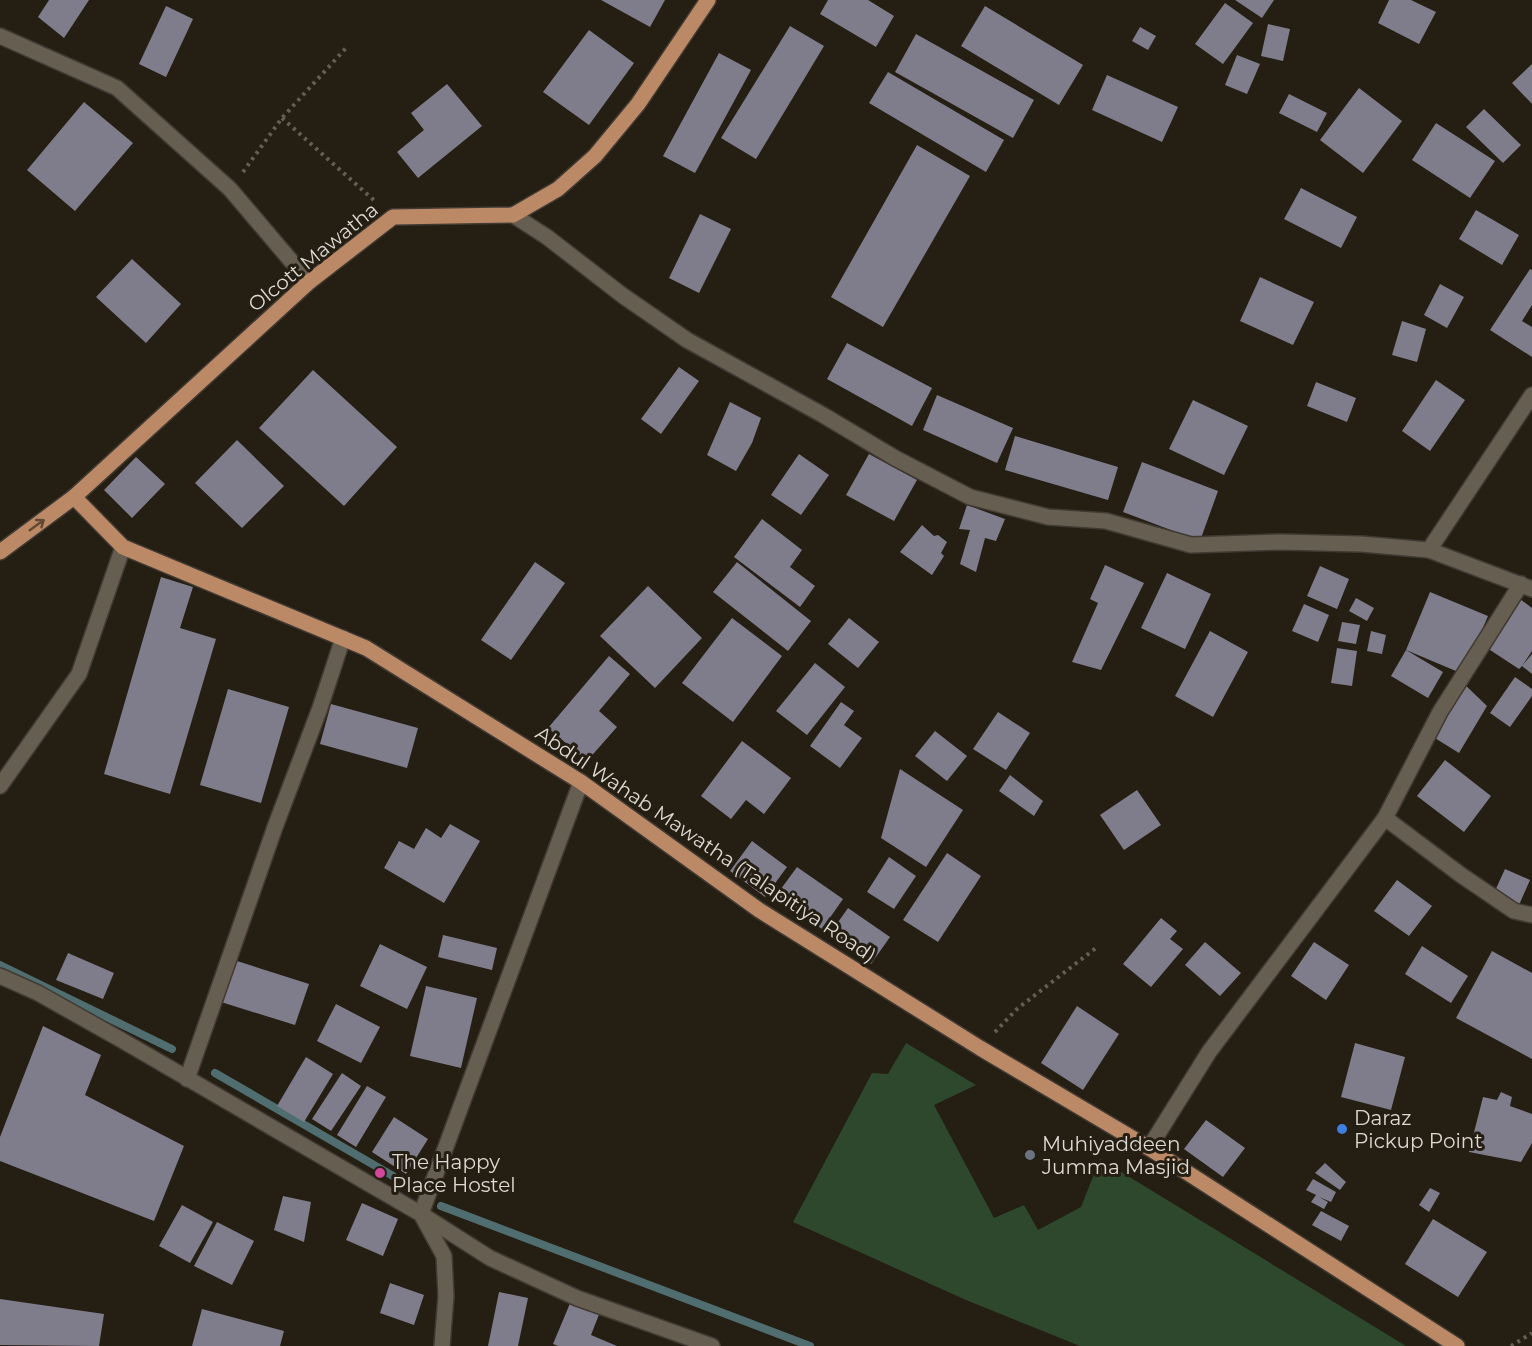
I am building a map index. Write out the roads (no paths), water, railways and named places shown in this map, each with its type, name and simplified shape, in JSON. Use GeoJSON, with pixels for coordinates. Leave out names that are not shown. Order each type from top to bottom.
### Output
{"type":"FeatureCollection","features":[{"type":"Feature","properties":{"kind":"main road","name":"Olcott Mawatha"},"geometry":{"type":"LineString","coordinates":[[0,552],[74,498],[309,282],[393,217],[513,214],[558,189],[595,156],[638,104],[708,0]]}},
{"type":"Feature","properties":{"kind":"main road","name":"Abdul Wahab Mawatha (Talapitiya Road)"},"geometry":{"type":"LineString","coordinates":[[74,498],[123,547],[366,648],[581,782],[759,910],[980,1048],[1149,1148],[1457,1346]]}},
{"type":"Feature","properties":{"kind":"street"},"geometry":{"type":"LineString","coordinates":[[0,36],[117,88],[230,189],[309,282]]}},
{"type":"Feature","properties":{"kind":"street"},"geometry":{"type":"LineString","coordinates":[[513,214],[687,340],[823,415],[895,459],[970,497],[1048,517],[1106,521],[1191,545],[1280,542],[1361,544],[1429,550],[1526,586],[1440,712],[1385,818],[1209,1052],[1149,1148]]}},
{"type":"Feature","properties":{"kind":"street"},"geometry":{"type":"LineString","coordinates":[[1429,550],[1532,395]]}},
{"type":"Feature","properties":{"kind":"street"},"geometry":{"type":"LineString","coordinates":[[0,786],[79,674],[123,547]]}},
{"type":"Feature","properties":{"kind":"street"},"geometry":{"type":"LineString","coordinates":[[187,1079],[343,638]]}},
{"type":"Feature","properties":{"kind":"street"},"geometry":{"type":"LineString","coordinates":[[442,1346],[447,1296],[444,1256],[422,1214],[581,782]]}},
{"type":"Feature","properties":{"kind":"street"},"geometry":{"type":"LineString","coordinates":[[1385,818],[1514,911],[1532,915]]}},
{"type":"Feature","properties":{"kind":"street"},"geometry":{"type":"LineString","coordinates":[[0,976],[38,993],[422,1214],[490,1258],[568,1293],[712,1346]]}},
{"type":"Feature","properties":{"kind":"waterway"},"geometry":{"type":"LineString","coordinates":[[0,965],[172,1049]]}},
{"type":"Feature","properties":{"kind":"waterway"},"geometry":{"type":"LineString","coordinates":[[215,1073],[393,1176]]}},
{"type":"Feature","properties":{"kind":"waterway"},"geometry":{"type":"LineString","coordinates":[[441,1206],[810,1346]]}},
{"type":"Feature","properties":{"kind":"place","name":"Daraz Pickup Point"},"geometry":{"type":"Point","coordinates":[1342,1129]}},
{"type":"Feature","properties":{"kind":"place","name":"Muhiyaddeen Jumma Masjid"},"geometry":{"type":"Point","coordinates":[1030,1155]}},
{"type":"Feature","properties":{"kind":"place","name":"The Happy Place Hostel"},"geometry":{"type":"Point","coordinates":[380,1173]}}]}
